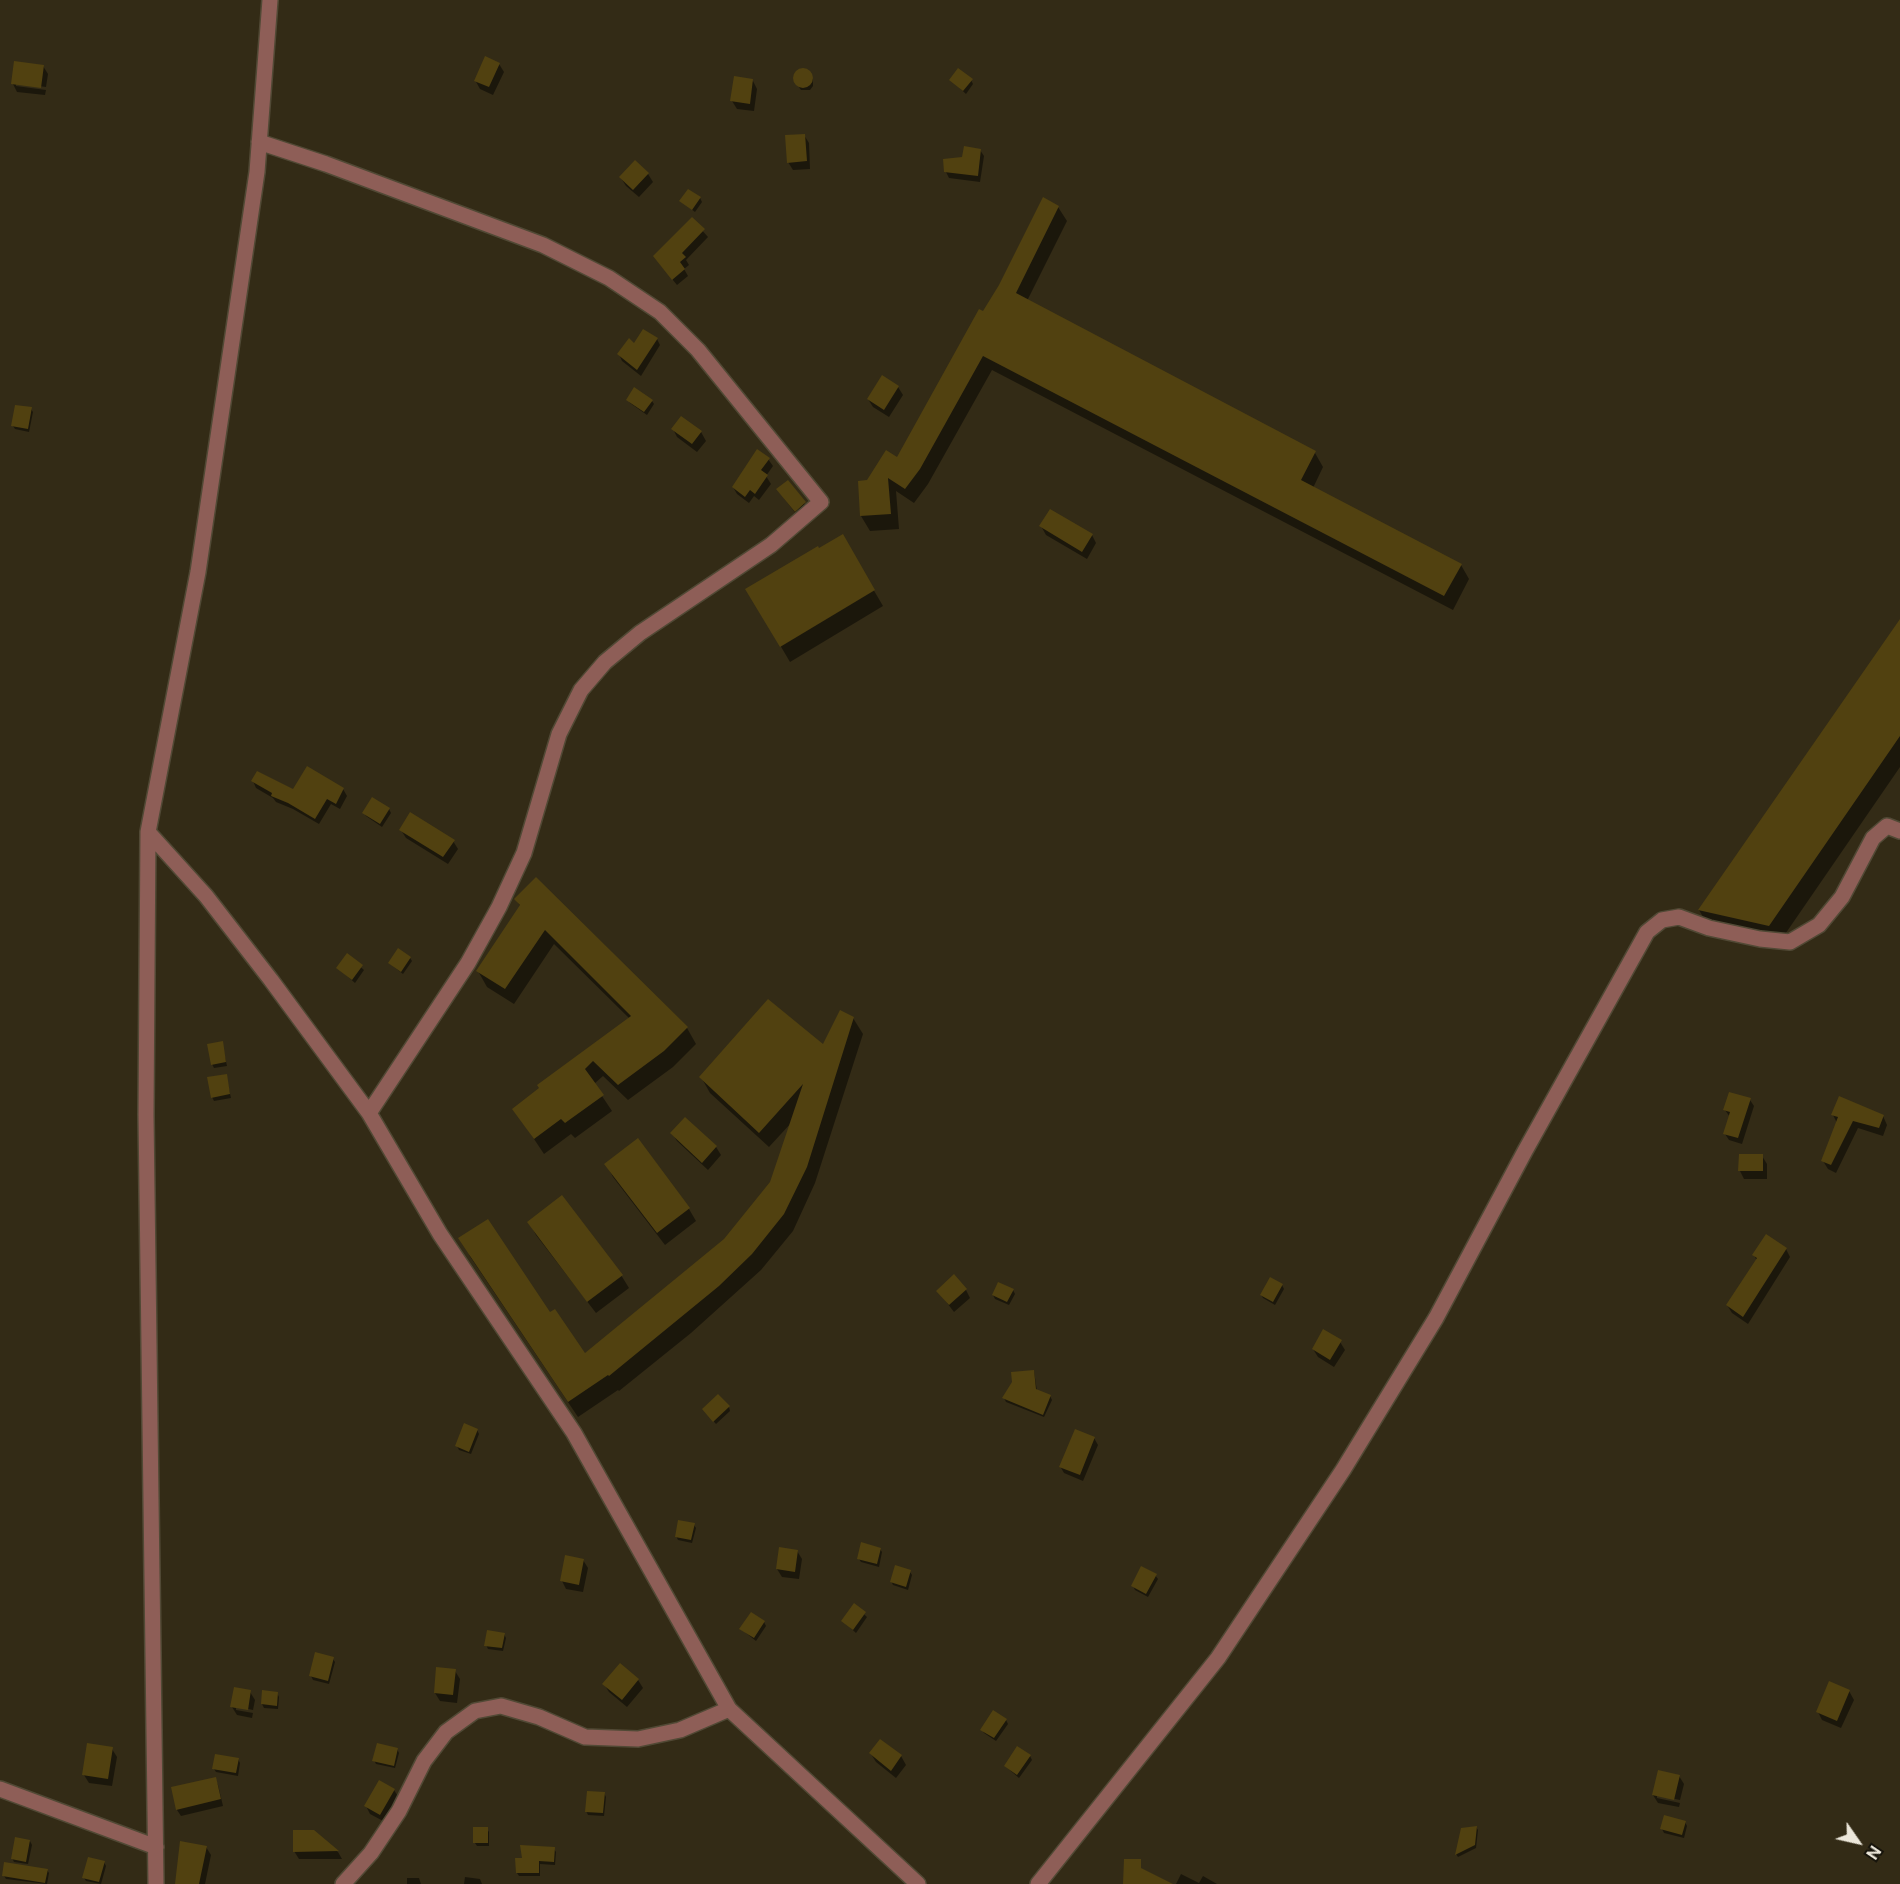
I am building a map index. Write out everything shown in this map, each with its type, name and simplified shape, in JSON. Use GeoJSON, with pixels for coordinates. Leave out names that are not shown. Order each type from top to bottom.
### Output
{"type":"FeatureCollection","features":[{"type":"Feature","properties":{"kind":"street"},"geometry":{"type":"LineString","coordinates":[[156,1884],[146,1115],[148,832],[198,573],[257,172],[270,0]]}},
{"type":"Feature","properties":{"kind":"street"},"geometry":{"type":"LineString","coordinates":[[260,142],[326,164],[543,245],[609,278],[660,312],[698,350],[821,502],[771,545],[639,633],[605,662],[581,690],[559,734],[524,853],[499,908],[468,963],[369,1113]]}},
{"type":"Feature","properties":{"kind":"street"},"geometry":{"type":"LineString","coordinates":[[1038,1884],[1218,1658],[1343,1470],[1436,1318],[1530,1140],[1647,932],[1662,920],[1679,916],[1708,928],[1760,939],[1790,942],[1819,925],[1842,897],[1873,838],[1887,826],[1900,831]]}},
{"type":"Feature","properties":{"kind":"street"},"geometry":{"type":"LineString","coordinates":[[148,832],[206,896],[369,1113],[440,1234],[574,1433],[729,1709],[918,1884]]}},
{"type":"Feature","properties":{"kind":"street"},"geometry":{"type":"LineString","coordinates":[[343,1884],[371,1853],[388,1828],[424,1761],[446,1732],[475,1711],[501,1706],[539,1717],[585,1737],[638,1738],[680,1730],[729,1709]]}},
{"type":"Feature","properties":{"kind":"street"},"geometry":{"type":"LineString","coordinates":[[0,1789],[156,1847]]}},
{"type":"Feature","properties":{"kind":"building"},"geometry":{"type":"Polygon","coordinates":[[[485,56],[500,63],[489,87],[474,81],[485,56]]]}},
{"type":"Feature","properties":{"kind":"building"},"geometry":{"type":"Polygon","coordinates":[[[14,61],[44,65],[41,88],[11,84],[14,61]]]}},
{"type":"Feature","properties":{"kind":"building"},"geometry":{"type":"Polygon","coordinates":[[[803,68],[810,71],[813,78],[810,85],[803,88],[796,85],[793,78],[796,71],[803,68]]]}},
{"type":"Feature","properties":{"kind":"building"},"geometry":{"type":"Polygon","coordinates":[[[958,68],[973,79],[963,91],[949,80],[958,68]]]}},
{"type":"Feature","properties":{"kind":"building"},"geometry":{"type":"Polygon","coordinates":[[[734,76],[753,79],[750,104],[730,101],[734,76]]]}},
{"type":"Feature","properties":{"kind":"building"},"geometry":{"type":"Polygon","coordinates":[[[805,134],[807,161],[787,163],[785,135],[805,134]]]}},
{"type":"Feature","properties":{"kind":"building"},"geometry":{"type":"Polygon","coordinates":[[[964,146],[981,149],[978,176],[944,172],[943,159],[962,157],[964,146]]]}},
{"type":"Feature","properties":{"kind":"building"},"geometry":{"type":"Polygon","coordinates":[[[635,160],[649,173],[633,190],[619,177],[635,160]]]}},
{"type":"Feature","properties":{"kind":"building"},"geometry":{"type":"Polygon","coordinates":[[[688,189],[701,197],[692,210],[679,201],[688,189]]]}},
{"type":"Feature","properties":{"kind":"building"},"geometry":{"type":"Polygon","coordinates":[[[1043,197],[1059,206],[1016,293],[1316,451],[1301,480],[1462,564],[1444,596],[983,356],[920,469],[905,489],[888,478],[891,514],[860,516],[858,481],[867,480],[886,450],[897,457],[979,309],[983,311],[999,285],[1043,197]]]}},
{"type":"Feature","properties":{"kind":"building"},"geometry":{"type":"Polygon","coordinates":[[[692,217],[705,229],[682,253],[686,257],[680,262],[685,269],[672,280],[653,256],[692,217]]]}},
{"type":"Feature","properties":{"kind":"building"},"geometry":{"type":"Polygon","coordinates":[[[643,329],[658,338],[637,370],[617,354],[629,338],[634,343],[643,329]]]}},
{"type":"Feature","properties":{"kind":"building"},"geometry":{"type":"Polygon","coordinates":[[[882,375],[899,386],[884,410],[867,399],[882,375]]]}},
{"type":"Feature","properties":{"kind":"building"},"geometry":{"type":"Polygon","coordinates":[[[634,387],[653,400],[644,412],[626,400],[634,387]]]}},
{"type":"Feature","properties":{"kind":"building"},"geometry":{"type":"Polygon","coordinates":[[[15,405],[32,407],[28,429],[11,426],[15,405]]]}},
{"type":"Feature","properties":{"kind":"building"},"geometry":{"type":"Polygon","coordinates":[[[681,416],[702,431],[692,444],[671,429],[681,416]]]}},
{"type":"Feature","properties":{"kind":"building"},"geometry":{"type":"Polygon","coordinates":[[[757,449],[770,458],[761,470],[768,475],[755,494],[750,490],[745,497],[732,487],[757,449]]]}},
{"type":"Feature","properties":{"kind":"building"},"geometry":{"type":"Polygon","coordinates":[[[788,480],[806,502],[795,512],[776,489],[788,480]]]}},
{"type":"Feature","properties":{"kind":"building"},"geometry":{"type":"Polygon","coordinates":[[[1050,509],[1093,534],[1082,552],[1039,526],[1050,509]]]}},
{"type":"Feature","properties":{"kind":"building"},"geometry":{"type":"Polygon","coordinates":[[[843,534],[875,590],[780,647],[745,589],[843,534]]]}},
{"type":"Feature","properties":{"kind":"building"},"geometry":{"type":"Polygon","coordinates":[[[1900,619],[1900,736],[1769,926],[1698,910],[1900,619]]]}},
{"type":"Feature","properties":{"kind":"building"},"geometry":{"type":"Polygon","coordinates":[[[307,766],[344,788],[336,804],[327,799],[315,819],[271,796],[272,793],[251,781],[257,771],[293,789],[307,766]]]}},
{"type":"Feature","properties":{"kind":"building"},"geometry":{"type":"Polygon","coordinates":[[[372,797],[390,808],[380,824],[362,813],[372,797]]]}},
{"type":"Feature","properties":{"kind":"building"},"geometry":{"type":"Polygon","coordinates":[[[410,812],[455,840],[443,857],[399,830],[410,812]]]}},
{"type":"Feature","properties":{"kind":"building"},"geometry":{"type":"Polygon","coordinates":[[[536,877],[688,1027],[664,1051],[618,1085],[593,1061],[585,1069],[604,1095],[565,1123],[561,1119],[534,1139],[512,1109],[539,1088],[537,1085],[631,1016],[545,930],[505,989],[476,971],[520,905],[514,899],[536,877]]]}},
{"type":"Feature","properties":{"kind":"building"},"geometry":{"type":"Polygon","coordinates":[[[398,948],[411,957],[401,972],[388,963],[398,948]]]}},
{"type":"Feature","properties":{"kind":"building"},"geometry":{"type":"Polygon","coordinates":[[[347,953],[363,965],[352,980],[336,968],[347,953]]]}},
{"type":"Feature","properties":{"kind":"building"},"geometry":{"type":"Polygon","coordinates":[[[768,999],[823,1044],[840,1010],[854,1017],[807,1167],[784,1214],[752,1254],[719,1286],[609,1376],[568,1402],[458,1238],[488,1219],[550,1312],[555,1309],[585,1353],[724,1239],[770,1182],[803,1084],[759,1133],[699,1077],[768,999]]]}},
{"type":"Feature","properties":{"kind":"building"},"geometry":{"type":"Polygon","coordinates":[[[223,1041],[226,1062],[211,1065],[207,1044],[223,1041]]]}},
{"type":"Feature","properties":{"kind":"building"},"geometry":{"type":"Polygon","coordinates":[[[227,1074],[230,1094],[211,1098],[207,1077],[227,1074]]]}},
{"type":"Feature","properties":{"kind":"building"},"geometry":{"type":"Polygon","coordinates":[[[1729,1092],[1751,1098],[1738,1138],[1723,1134],[1730,1112],[1723,1110],[1729,1092]]]}},
{"type":"Feature","properties":{"kind":"building"},"geometry":{"type":"Polygon","coordinates":[[[1839,1096],[1884,1115],[1879,1128],[1853,1121],[1831,1165],[1821,1161],[1838,1117],[1831,1115],[1839,1096]]]}},
{"type":"Feature","properties":{"kind":"building"},"geometry":{"type":"Polygon","coordinates":[[[685,1117],[717,1146],[702,1163],[670,1133],[685,1117]]]}},
{"type":"Feature","properties":{"kind":"building"},"geometry":{"type":"Polygon","coordinates":[[[638,1138],[690,1208],[657,1233],[604,1164],[638,1138]]]}},
{"type":"Feature","properties":{"kind":"building"},"geometry":{"type":"Polygon","coordinates":[[[1739,1154],[1763,1154],[1763,1171],[1738,1171],[1739,1154]]]}},
{"type":"Feature","properties":{"kind":"building"},"geometry":{"type":"Polygon","coordinates":[[[562,1195],[623,1275],[587,1302],[527,1222],[562,1195]]]}},
{"type":"Feature","properties":{"kind":"building"},"geometry":{"type":"Polygon","coordinates":[[[1766,1234],[1787,1248],[1743,1317],[1726,1305],[1757,1258],[1752,1255],[1766,1234]]]}},
{"type":"Feature","properties":{"kind":"building"},"geometry":{"type":"Polygon","coordinates":[[[954,1274],[967,1289],[949,1305],[936,1291],[954,1274]]]}},
{"type":"Feature","properties":{"kind":"building"},"geometry":{"type":"Polygon","coordinates":[[[1270,1277],[1283,1284],[1273,1302],[1260,1295],[1270,1277]]]}},
{"type":"Feature","properties":{"kind":"building"},"geometry":{"type":"Polygon","coordinates":[[[998,1282],[1014,1289],[1007,1302],[992,1295],[998,1282]]]}},
{"type":"Feature","properties":{"kind":"building"},"geometry":{"type":"Polygon","coordinates":[[[1323,1329],[1342,1340],[1330,1360],[1312,1349],[1323,1329]]]}},
{"type":"Feature","properties":{"kind":"building"},"geometry":{"type":"Polygon","coordinates":[[[1034,1370],[1036,1389],[1051,1395],[1043,1415],[1002,1398],[1012,1382],[1011,1372],[1034,1370]]]}},
{"type":"Feature","properties":{"kind":"building"},"geometry":{"type":"Polygon","coordinates":[[[718,1394],[730,1406],[713,1422],[702,1409],[718,1394]]]}},
{"type":"Feature","properties":{"kind":"building"},"geometry":{"type":"Polygon","coordinates":[[[464,1423],[478,1429],[469,1452],[455,1446],[464,1423]]]}},
{"type":"Feature","properties":{"kind":"building"},"geometry":{"type":"Polygon","coordinates":[[[1075,1429],[1095,1437],[1080,1475],[1059,1467],[1075,1429]]]}},
{"type":"Feature","properties":{"kind":"building"},"geometry":{"type":"Polygon","coordinates":[[[678,1520],[695,1523],[691,1540],[675,1537],[678,1520]]]}},
{"type":"Feature","properties":{"kind":"building"},"geometry":{"type":"Polygon","coordinates":[[[861,1542],[881,1548],[877,1564],[857,1559],[861,1542]]]}},
{"type":"Feature","properties":{"kind":"building"},"geometry":{"type":"Polygon","coordinates":[[[779,1547],[798,1550],[795,1572],[776,1569],[779,1547]]]}},
{"type":"Feature","properties":{"kind":"building"},"geometry":{"type":"Polygon","coordinates":[[[565,1555],[584,1559],[579,1585],[560,1581],[565,1555]]]}},
{"type":"Feature","properties":{"kind":"building"},"geometry":{"type":"Polygon","coordinates":[[[895,1565],[911,1570],[906,1587],[890,1582],[895,1565]]]}},
{"type":"Feature","properties":{"kind":"building"},"geometry":{"type":"Polygon","coordinates":[[[1141,1566],[1157,1574],[1146,1594],[1131,1586],[1141,1566]]]}},
{"type":"Feature","properties":{"kind":"building"},"geometry":{"type":"Polygon","coordinates":[[[854,1603],[866,1612],[853,1630],[841,1621],[854,1603]]]}},
{"type":"Feature","properties":{"kind":"building"},"geometry":{"type":"Polygon","coordinates":[[[751,1612],[765,1621],[754,1638],[739,1629],[751,1612]]]}},
{"type":"Feature","properties":{"kind":"building"},"geometry":{"type":"Polygon","coordinates":[[[487,1630],[505,1633],[502,1648],[484,1646],[487,1630]]]}},
{"type":"Feature","properties":{"kind":"building"},"geometry":{"type":"Polygon","coordinates":[[[315,1652],[334,1657],[328,1681],[309,1676],[315,1652]]]}},
{"type":"Feature","properties":{"kind":"building"},"geometry":{"type":"Polygon","coordinates":[[[620,1663],[639,1679],[622,1700],[602,1684],[620,1663]]]}},
{"type":"Feature","properties":{"kind":"building"},"geometry":{"type":"Polygon","coordinates":[[[436,1667],[456,1669],[453,1695],[434,1693],[436,1667]]]}},
{"type":"Feature","properties":{"kind":"building"},"geometry":{"type":"Polygon","coordinates":[[[1829,1681],[1850,1690],[1837,1721],[1816,1712],[1829,1681]]]}},
{"type":"Feature","properties":{"kind":"building"},"geometry":{"type":"Polygon","coordinates":[[[234,1687],[251,1690],[248,1710],[230,1707],[234,1687]]]}},
{"type":"Feature","properties":{"kind":"building"},"geometry":{"type":"Polygon","coordinates":[[[262,1690],[278,1692],[277,1706],[261,1704],[262,1690]]]}},
{"type":"Feature","properties":{"kind":"building"},"geometry":{"type":"Polygon","coordinates":[[[993,1710],[1007,1719],[994,1738],[980,1730],[993,1710]]]}},
{"type":"Feature","properties":{"kind":"building"},"geometry":{"type":"Polygon","coordinates":[[[880,1739],[902,1755],[891,1771],[869,1753],[880,1739]]]}},
{"type":"Feature","properties":{"kind":"building"},"geometry":{"type":"Polygon","coordinates":[[[87,1743],[113,1747],[108,1779],[82,1775],[87,1743]]]}},
{"type":"Feature","properties":{"kind":"building"},"geometry":{"type":"Polygon","coordinates":[[[377,1743],[398,1748],[394,1766],[372,1761],[377,1743]]]}},
{"type":"Feature","properties":{"kind":"building"},"geometry":{"type":"Polygon","coordinates":[[[1017,1746],[1031,1755],[1017,1775],[1004,1766],[1017,1746]]]}},
{"type":"Feature","properties":{"kind":"building"},"geometry":{"type":"Polygon","coordinates":[[[215,1754],[239,1758],[236,1773],[212,1769],[215,1754]]]}},
{"type":"Feature","properties":{"kind":"building"},"geometry":{"type":"Polygon","coordinates":[[[1658,1770],[1680,1775],[1674,1800],[1652,1795],[1658,1770]]]}},
{"type":"Feature","properties":{"kind":"building"},"geometry":{"type":"Polygon","coordinates":[[[216,1777],[221,1799],[176,1810],[171,1787],[216,1777]]]}},
{"type":"Feature","properties":{"kind":"building"},"geometry":{"type":"Polygon","coordinates":[[[379,1780],[395,1789],[380,1815],[364,1806],[379,1780]]]}},
{"type":"Feature","properties":{"kind":"building"},"geometry":{"type":"Polygon","coordinates":[[[587,1791],[605,1792],[603,1813],[585,1812],[587,1791]]]}},
{"type":"Feature","properties":{"kind":"building"},"geometry":{"type":"Polygon","coordinates":[[[1664,1815],[1686,1821],[1682,1835],[1660,1829],[1664,1815]]]}},
{"type":"Feature","properties":{"kind":"building"},"geometry":{"type":"Polygon","coordinates":[[[1477,1826],[1475,1845],[1455,1855],[1461,1828],[1477,1826]]]}},
{"type":"Feature","properties":{"kind":"building"},"geometry":{"type":"Polygon","coordinates":[[[473,1827],[488,1827],[488,1843],[473,1843],[473,1827]]]}},
{"type":"Feature","properties":{"kind":"building"},"geometry":{"type":"Polygon","coordinates":[[[293,1830],[314,1830],[339,1851],[293,1852],[293,1830]]]}},
{"type":"Feature","properties":{"kind":"building"},"geometry":{"type":"Polygon","coordinates":[[[15,1837],[30,1840],[26,1862],[11,1859],[15,1837]]]}},
{"type":"Feature","properties":{"kind":"building"},"geometry":{"type":"Polygon","coordinates":[[[180,1841],[207,1846],[199,1884],[175,1884],[180,1841]]]}},
{"type":"Feature","properties":{"kind":"building"},"geometry":{"type":"Polygon","coordinates":[[[520,1845],[555,1847],[554,1862],[539,1861],[539,1873],[516,1873],[515,1858],[522,1858],[520,1845]]]}},
{"type":"Feature","properties":{"kind":"building"},"geometry":{"type":"Polygon","coordinates":[[[88,1857],[105,1861],[99,1882],[82,1878],[88,1857]]]}},
{"type":"Feature","properties":{"kind":"building"},"geometry":{"type":"Polygon","coordinates":[[[1124,1859],[1141,1859],[1141,1868],[1173,1884],[1123,1884],[1124,1859]]]}},
{"type":"Feature","properties":{"kind":"building"},"geometry":{"type":"Polygon","coordinates":[[[4,1862],[48,1869],[45,1883],[2,1876],[4,1862]]]}}]}
